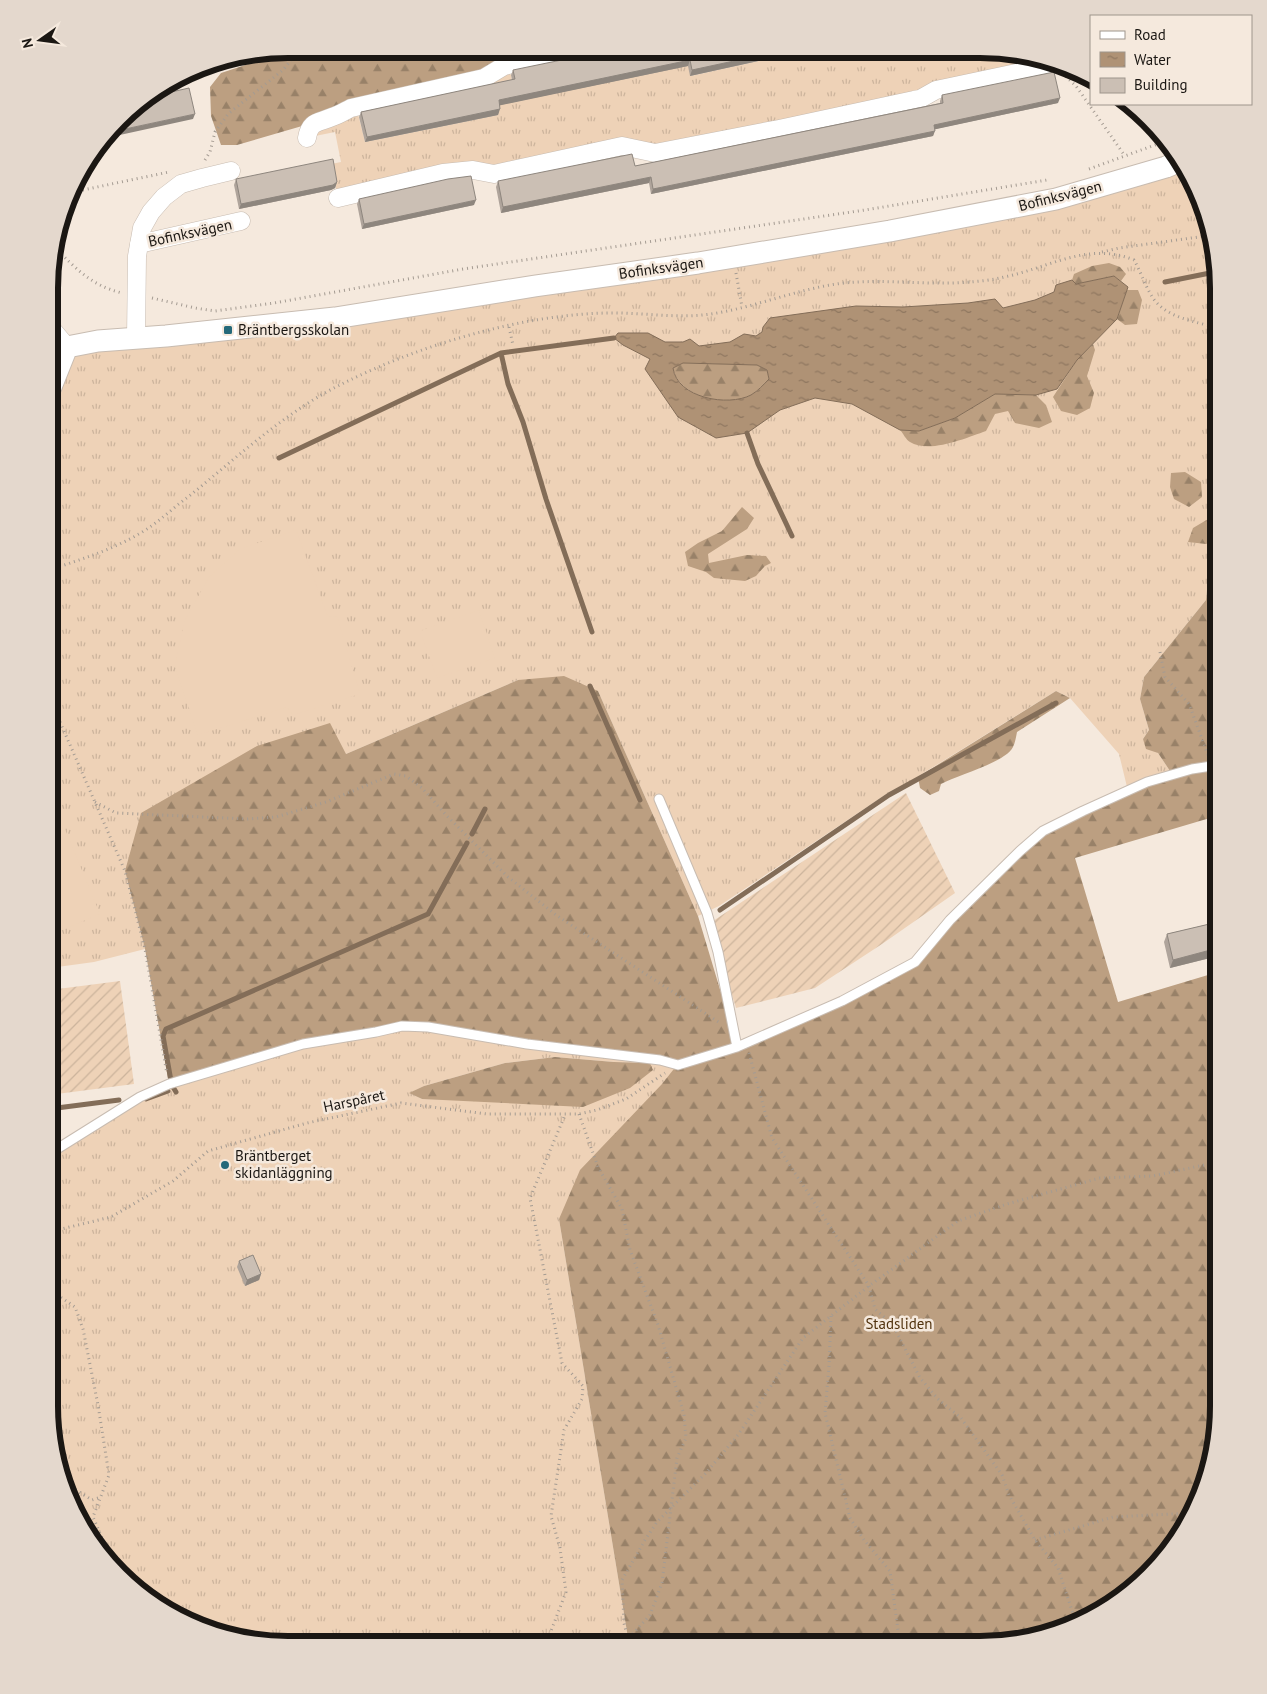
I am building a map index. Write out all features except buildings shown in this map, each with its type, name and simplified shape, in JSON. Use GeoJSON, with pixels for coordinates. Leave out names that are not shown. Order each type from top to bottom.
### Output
{"type":"FeatureCollection","features":[{"type":"Feature","properties":{"kind":"street"},"geometry":{"type":"LineString","coordinates":[[307,138],[308,130],[315,122],[333,117],[350,108],[484,78],[504,66],[542,58]]}},
{"type":"Feature","properties":{"kind":"street"},"geometry":{"type":"LineString","coordinates":[[338,198],[443,173],[473,170],[494,174],[622,146],[655,153],[920,99],[936,90],[1045,67]]}},
{"type":"Feature","properties":{"kind":"street","name":"Bofinksvägen"},"geometry":{"type":"LineString","coordinates":[[67,347],[98,341],[166,336],[335,318],[535,286],[698,263],[890,231],[1056,200],[1173,164]]}},
{"type":"Feature","properties":{"kind":"street","name":"Bofinksvägen"},"geometry":{"type":"LineString","coordinates":[[136,338],[137,256],[142,228],[151,212],[164,197],[181,184],[231,171]]}},
{"type":"Feature","properties":{"kind":"street","name":"Bofinksvägen"},"geometry":{"type":"LineString","coordinates":[[139,244],[241,221]]}},
{"type":"Feature","properties":{"kind":"street"},"geometry":{"type":"LineString","coordinates":[[58,336],[67,347],[58,370]]}},
{"type":"Feature","properties":{"kind":"lane"},"geometry":{"type":"LineString","coordinates":[[58,1148],[140,1097],[169,1084],[302,1044],[402,1026],[428,1027],[527,1044],[660,1060],[678,1065],[742,1045],[842,1001],[915,962],[950,920],[1043,831],[1147,782],[1172,774],[1210,767]]}},
{"type":"Feature","properties":{"kind":"lane"},"geometry":{"type":"LineString","coordinates":[[659,799],[707,913],[742,1045]]}},
{"type":"Feature","properties":{"kind":"path"},"geometry":{"type":"LineString","coordinates":[[204,163],[210,152],[215,132],[228,114],[283,70],[291,60],[300,58]]}},
{"type":"Feature","properties":{"kind":"path"},"geometry":{"type":"LineString","coordinates":[[1063,73],[1076,86],[1125,156]]}},
{"type":"Feature","properties":{"kind":"path"},"geometry":{"type":"LineString","coordinates":[[1082,171],[1158,144]]}},
{"type":"Feature","properties":{"kind":"path"},"geometry":{"type":"LineString","coordinates":[[79,191],[172,171]]}},
{"type":"Feature","properties":{"kind":"path"},"geometry":{"type":"LineString","coordinates":[[60,253],[90,281],[106,289],[215,311],[274,303],[463,268],[865,210],[1052,180]]}},
{"type":"Feature","properties":{"kind":"path"},"geometry":{"type":"LineString","coordinates":[[58,568],[89,558],[148,528],[290,414],[347,381],[417,352],[473,334],[542,320],[606,313],[710,314],[829,285],[859,282],[968,282],[1004,277],[1076,256],[1204,236]]}},
{"type":"Feature","properties":{"kind":"path"},"geometry":{"type":"LineString","coordinates":[[1099,253],[1119,254],[1134,260],[1159,306],[1169,313],[1210,326]]}},
{"type":"Feature","properties":{"kind":"path"},"geometry":{"type":"LineString","coordinates":[[267,306],[274,303]]}},
{"type":"Feature","properties":{"kind":"path"},"geometry":{"type":"LineString","coordinates":[[509,326],[513,345]]}},
{"type":"Feature","properties":{"kind":"path"},"geometry":{"type":"LineString","coordinates":[[1160,652],[1165,677],[1189,704],[1210,754]]}},
{"type":"Feature","properties":{"kind":"path"},"geometry":{"type":"LineString","coordinates":[[58,716],[125,872],[146,949],[169,1084]]}},
{"type":"Feature","properties":{"kind":"path"},"geometry":{"type":"LineString","coordinates":[[95,802],[116,813],[247,819],[276,817],[326,802],[394,774],[406,776],[422,788],[508,878],[556,915],[727,1027],[742,1045],[772,1138],[869,1286],[875,1309],[893,1326],[920,1378],[938,1399],[960,1418],[992,1459],[1002,1475],[1009,1495],[1036,1540],[1058,1568],[1074,1616]]}},
{"type":"Feature","properties":{"kind":"path","name":"Harspåret"},"geometry":{"type":"LineString","coordinates":[[58,1230],[112,1217],[173,1181],[208,1151],[307,1122],[401,1103],[487,1114],[579,1114],[597,1110],[626,1099],[678,1065]]}},
{"type":"Feature","properties":{"kind":"path"},"geometry":{"type":"LineString","coordinates":[[579,1114],[598,1167],[622,1209],[630,1250],[658,1325],[684,1416],[686,1438],[677,1458],[662,1583],[650,1614],[631,1636]]}},
{"type":"Feature","properties":{"kind":"path"},"geometry":{"type":"LineString","coordinates":[[549,1636],[566,1592],[560,1548],[551,1516],[564,1430],[582,1399],[583,1386],[562,1363],[530,1198],[565,1115]]}},
{"type":"Feature","properties":{"kind":"path"},"geometry":{"type":"LineString","coordinates":[[627,1636],[624,1623],[622,1580],[645,1540],[657,1522],[706,1473],[738,1435],[803,1338],[869,1286],[958,1221],[1007,1204],[1100,1178],[1153,1176],[1210,1164]]}},
{"type":"Feature","properties":{"kind":"path"},"geometry":{"type":"LineString","coordinates":[[58,1295],[75,1307],[83,1329],[109,1475],[93,1517],[105,1545],[137,1580]]}},
{"type":"Feature","properties":{"kind":"path"},"geometry":{"type":"LineString","coordinates":[[831,1316],[825,1413],[850,1518],[864,1540],[879,1555],[890,1571],[899,1636]]}},
{"type":"Feature","properties":{"kind":"path"},"geometry":{"type":"LineString","coordinates":[[73,1488],[92,1500],[102,1497]]}},
{"type":"Feature","properties":{"kind":"path"},"geometry":{"type":"LineString","coordinates":[[1036,1540],[1113,1517],[1183,1513]]}},
{"type":"Feature","properties":{"kind":"green space"},"geometry":{"type":"Polygon","coordinates":[[[267,58],[250,64],[239,63],[267,58]]]}},
{"type":"Feature","properties":{"kind":"green space"},"geometry":{"type":"Polygon","coordinates":[[[273,58],[550,58],[237,145],[221,145],[211,116],[210,87],[221,73],[265,59],[273,58]]]}},
{"type":"Feature","properties":{"kind":"green space"},"geometry":{"type":"Polygon","coordinates":[[[658,58],[687,58],[691,76],[772,58],[994,58],[1036,64],[664,147],[340,191],[336,189],[331,164],[341,162],[335,132],[310,137],[313,128],[357,110],[365,142],[498,115],[491,79],[507,71],[511,75],[516,101],[658,58]]]}},
{"type":"Feature","properties":{"kind":"green space"},"geometry":{"type":"Polygon","coordinates":[[[1173,163],[1186,186],[1202,228],[1208,258],[1210,288],[1210,577],[1208,579],[1206,600],[1144,677],[1140,699],[1149,730],[1143,739],[1158,753],[1172,774],[1128,791],[1119,754],[1070,698],[1056,691],[909,782],[891,791],[719,906],[698,916],[598,691],[518,680],[346,754],[125,871],[145,949],[94,962],[58,967],[58,370],[67,347],[890,231],[1173,163]]]}},
{"type":"Feature","properties":{"kind":"green space"},"geometry":{"type":"Polygon","coordinates":[[[1109,263],[1120,267],[1126,274],[1121,281],[1114,276],[1076,284],[1072,280],[1074,274],[1092,266],[1109,263]]]}},
{"type":"Feature","properties":{"kind":"green space"},"geometry":{"type":"Polygon","coordinates":[[[1127,290],[1138,290],[1142,300],[1137,324],[1125,325],[1117,319],[1127,290]]]}},
{"type":"Feature","properties":{"kind":"green space"},"geometry":{"type":"Polygon","coordinates":[[[1093,344],[1095,350],[1087,376],[1094,393],[1090,408],[1077,415],[1061,411],[1053,397],[1077,360],[1093,344]]]}},
{"type":"Feature","properties":{"kind":"green space"},"geometry":{"type":"Polygon","coordinates":[[[683,363],[757,365],[767,370],[769,379],[751,395],[741,399],[717,400],[694,393],[684,386],[677,378],[673,368],[683,363]]]}},
{"type":"Feature","properties":{"kind":"green space"},"geometry":{"type":"Polygon","coordinates":[[[995,394],[1036,395],[1046,405],[1052,422],[1039,428],[1015,423],[1008,411],[995,414],[986,431],[937,446],[918,445],[910,442],[900,430],[919,431],[955,418],[995,394]]]}},
{"type":"Feature","properties":{"kind":"green space"},"geometry":{"type":"Polygon","coordinates":[[[1185,472],[1201,482],[1202,497],[1189,507],[1174,499],[1170,487],[1171,473],[1185,472]]]}},
{"type":"Feature","properties":{"kind":"green space"},"geometry":{"type":"Polygon","coordinates":[[[742,507],[754,518],[747,529],[708,554],[709,563],[747,555],[766,556],[771,563],[765,566],[756,576],[745,581],[714,578],[706,572],[688,566],[685,552],[722,531],[742,507]]]}},
{"type":"Feature","properties":{"kind":"green space"},"geometry":{"type":"Polygon","coordinates":[[[1210,518],[1210,542],[1206,544],[1188,542],[1193,528],[1210,518]]]}},
{"type":"Feature","properties":{"kind":"green space"},"geometry":{"type":"Polygon","coordinates":[[[296,530],[328,617],[337,616],[360,694],[293,715],[287,707],[198,735],[175,666],[184,622],[209,577],[240,549],[296,530]]]}},
{"type":"Feature","properties":{"kind":"green space","name":"Stadsliden"},"geometry":{"type":"Polygon","coordinates":[[[1210,577],[1210,818],[1075,858],[1118,1002],[1210,974],[1210,1406],[1208,1436],[1202,1466],[1192,1494],[1179,1521],[1152,1558],[1119,1589],[1081,1613],[1039,1629],[994,1636],[628,1636],[559,1219],[580,1170],[662,1084],[677,1065],[428,1027],[303,1044],[169,1084],[145,949],[125,871],[141,813],[257,746],[330,723],[346,754],[518,680],[564,676],[598,691],[698,916],[737,1046],[915,962],[1043,831],[1172,774],[1158,753],[1146,749],[1143,739],[1149,730],[1140,699],[1144,677],[1206,600],[1208,579],[1210,577]]]}},
{"type":"Feature","properties":{"kind":"green space"},"geometry":{"type":"Polygon","coordinates":[[[479,610],[495,658],[437,678],[420,631],[479,610]]]}},
{"type":"Feature","properties":{"kind":"green space"},"geometry":{"type":"Polygon","coordinates":[[[1056,691],[1070,698],[1017,732],[1015,742],[1009,753],[992,763],[941,784],[939,791],[930,795],[920,788],[918,777],[1056,691]]]}},
{"type":"Feature","properties":{"kind":"green space"},"geometry":{"type":"Polygon","coordinates":[[[906,793],[955,893],[815,988],[736,1008],[710,923],[906,793]]]}},
{"type":"Feature","properties":{"kind":"green space"},"geometry":{"type":"Polygon","coordinates":[[[58,812],[100,914],[58,932],[58,812]]]}},
{"type":"Feature","properties":{"kind":"green space"},"geometry":{"type":"Polygon","coordinates":[[[120,981],[134,1084],[58,1094],[58,989],[120,981]]]}},
{"type":"Feature","properties":{"kind":"green space"},"geometry":{"type":"Polygon","coordinates":[[[402,1026],[678,1065],[559,1219],[628,1636],[258,1635],[228,1629],[200,1619],[173,1606],[148,1589],[115,1558],[96,1534],[81,1508],[65,1466],[59,1436],[58,1148],[140,1097],[303,1044],[402,1026]],[[555,1057],[505,1063],[424,1086],[410,1093],[422,1099],[650,1063],[555,1057]]]}},
{"type":"Feature","properties":{"kind":"green space"},"geometry":{"type":"Polygon","coordinates":[[[555,1057],[650,1063],[653,1070],[630,1088],[583,1107],[422,1099],[409,1093],[424,1086],[505,1063],[555,1057]]]}},
{"type":"Feature","properties":{"kind":"water"},"geometry":{"type":"Polygon","coordinates":[[[1114,276],[1128,287],[1117,319],[1077,360],[1057,389],[1036,395],[995,394],[955,418],[919,431],[900,430],[852,404],[815,398],[780,410],[747,433],[716,438],[678,417],[645,369],[650,359],[623,345],[614,338],[618,333],[648,333],[665,342],[683,342],[690,339],[699,346],[730,342],[744,334],[756,336],[762,332],[763,327],[770,318],[856,306],[903,307],[968,303],[995,299],[1003,308],[1035,300],[1054,292],[1056,285],[1072,280],[1076,284],[1114,276]],[[683,363],[673,368],[677,378],[684,387],[693,393],[717,400],[730,400],[741,399],[751,395],[769,379],[767,370],[757,365],[683,363]]]}},
{"type":"Feature","properties":{"kind":"waterway"},"geometry":{"type":"LineString","coordinates":[[1165,282],[1209,273]]}},
{"type":"Feature","properties":{"kind":"waterway"},"geometry":{"type":"LineString","coordinates":[[279,458],[501,353],[614,338]]}},
{"type":"Feature","properties":{"kind":"waterway"},"geometry":{"type":"LineString","coordinates":[[501,353],[508,384],[523,422],[546,499],[592,632]]}},
{"type":"Feature","properties":{"kind":"waterway"},"geometry":{"type":"LineString","coordinates":[[747,433],[758,464],[792,536]]}},
{"type":"Feature","properties":{"kind":"waterway"},"geometry":{"type":"LineString","coordinates":[[590,686],[640,800]]}},
{"type":"Feature","properties":{"kind":"waterway"},"geometry":{"type":"LineString","coordinates":[[720,910],[889,795],[1056,703]]}},
{"type":"Feature","properties":{"kind":"waterway"},"geometry":{"type":"LineString","coordinates":[[472,834],[485,809]]}},
{"type":"Feature","properties":{"kind":"waterway"},"geometry":{"type":"LineString","coordinates":[[171,1081],[163,1036],[166,1029],[428,914],[467,843]]}},
{"type":"Feature","properties":{"kind":"waterway"},"geometry":{"type":"LineString","coordinates":[[173,1087],[176,1092]]}},
{"type":"Feature","properties":{"kind":"waterway"},"geometry":{"type":"LineString","coordinates":[[146,1099],[168,1091]]}},
{"type":"Feature","properties":{"kind":"waterway"},"geometry":{"type":"LineString","coordinates":[[58,1108],[119,1100]]}},
{"type":"Feature","properties":{"kind":"place","name":"Bräntbergsskolan"},"geometry":{"type":"Point","coordinates":[228,330]}},
{"type":"Feature","properties":{"kind":"place","name":"Bräntberget skidanläggning"},"geometry":{"type":"Point","coordinates":[225,1165]}}]}
